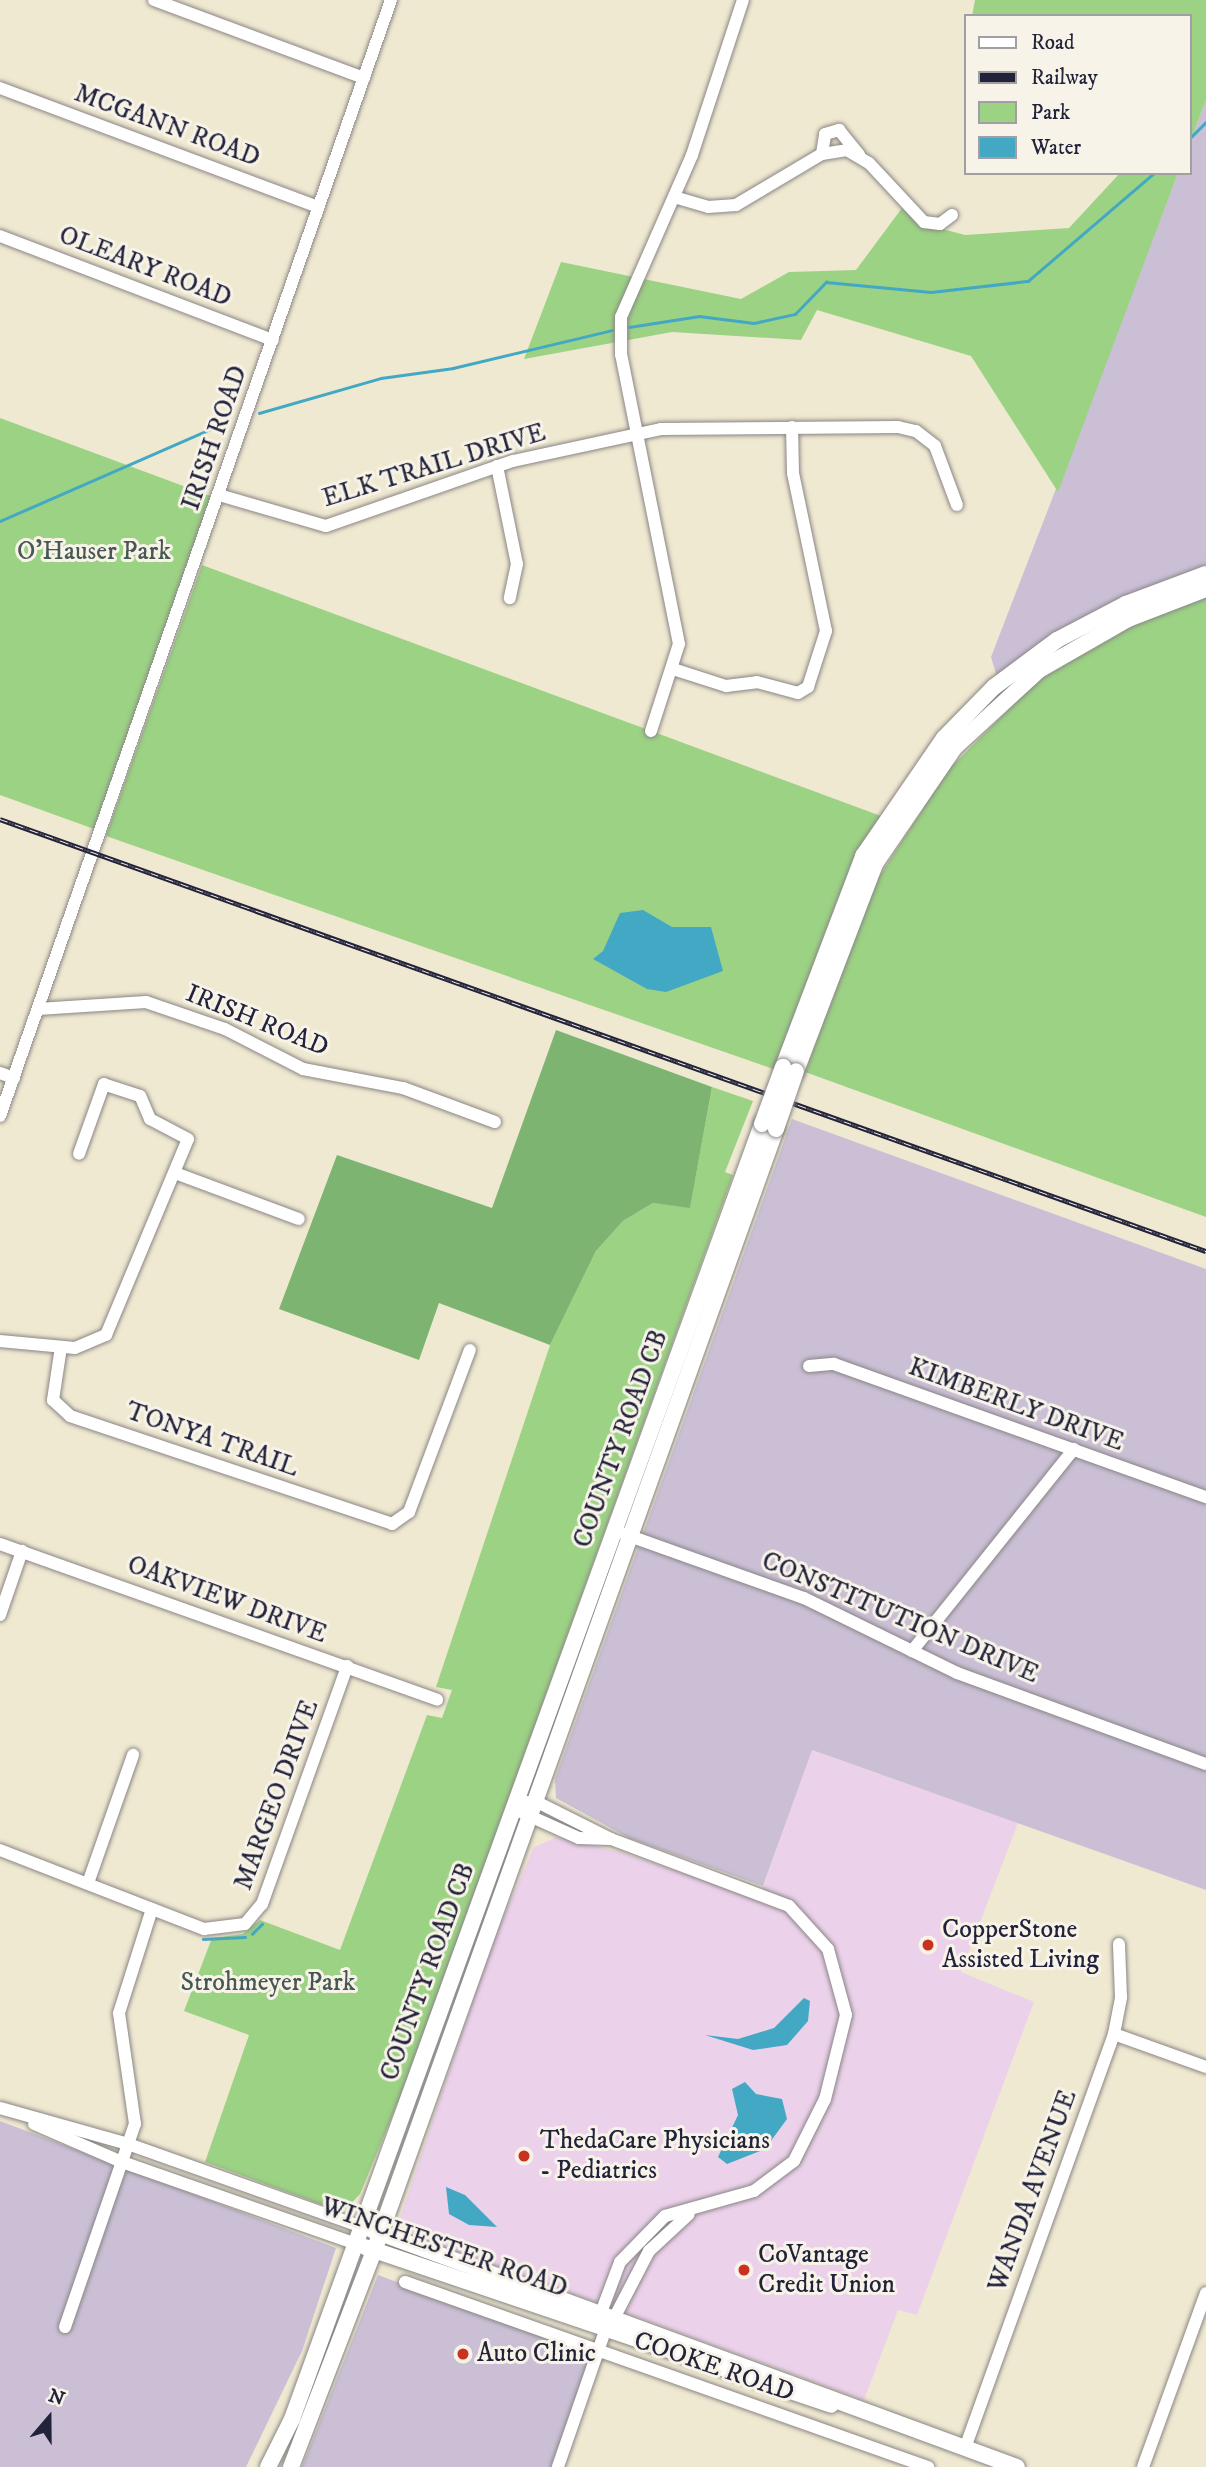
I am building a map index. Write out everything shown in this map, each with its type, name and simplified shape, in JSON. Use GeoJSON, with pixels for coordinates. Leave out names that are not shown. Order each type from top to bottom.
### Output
{"type":"FeatureCollection","features":[{"type":"Feature","properties":{"kind":"main road","name":"COUNTY ROAD CB"},"geometry":{"type":"LineString","coordinates":[[268,2467],[292,2419],[614,1531],[790,1069],[863,856],[944,738],[994,687],[1057,640],[1126,604],[1206,574]]}},
{"type":"Feature","properties":{"kind":"main road","name":"COUNTY ROAD CB"},"geometry":{"type":"LineString","coordinates":[[790,1069],[875,864],[954,748],[1039,670],[1128,619],[1206,589]]}},
{"type":"Feature","properties":{"kind":"main road","name":"COUNTY ROAD CB"},"geometry":{"type":"LineString","coordinates":[[291,2467],[374,2251],[631,1537],[769,1126]]}},
{"type":"Feature","properties":{"kind":"main road","name":"WINCHESTER ROAD"},"geometry":{"type":"LineString","coordinates":[[362,2227],[602,2310],[875,2416],[1017,2467]]}},
{"type":"Feature","properties":{"kind":"main road","name":"WINCHESTER ROAD"},"geometry":{"type":"LineString","coordinates":[[356,2244],[605,2331],[875,2416]]}},
{"type":"Feature","properties":{"kind":"street"},"geometry":{"type":"LineString","coordinates":[[154,0],[364,78]]}},
{"type":"Feature","properties":{"kind":"street","name":"IRISH ROAD"},"geometry":{"type":"LineString","coordinates":[[0,1116],[391,0]]}},
{"type":"Feature","properties":{"kind":"street"},"geometry":{"type":"LineString","coordinates":[[651,731],[673,669],[678,637],[621,355],[621,317],[674,197],[743,0]]}},
{"type":"Feature","properties":{"kind":"street","name":"MCGANN ROAD"},"geometry":{"type":"LineString","coordinates":[[0,88],[319,207]]}},
{"type":"Feature","properties":{"kind":"street"},"geometry":{"type":"LineString","coordinates":[[822,154],[825,134],[839,130],[859,155],[924,222],[940,224],[953,215]]}},
{"type":"Feature","properties":{"kind":"street"},"geometry":{"type":"LineString","coordinates":[[674,197],[708,207],[736,205],[822,154],[859,155]]}},
{"type":"Feature","properties":{"kind":"street","name":"OLEARY ROAD"},"geometry":{"type":"LineString","coordinates":[[0,236],[273,340]]}},
{"type":"Feature","properties":{"kind":"street","name":"ELK TRAIL DRIVE"},"geometry":{"type":"LineString","coordinates":[[219,495],[304,524],[333,525],[496,466],[636,434],[673,427],[792,427],[916,431],[941,456],[957,505]]}},
{"type":"Feature","properties":{"kind":"street"},"geometry":{"type":"LineString","coordinates":[[673,669],[726,686],[757,682],[804,691],[826,631],[793,473],[792,427]]}},
{"type":"Feature","properties":{"kind":"street"},"geometry":{"type":"LineString","coordinates":[[496,466],[517,564],[510,598]]}},
{"type":"Feature","properties":{"kind":"street","name":"IRISH ROAD"},"geometry":{"type":"LineString","coordinates":[[38,1009],[146,1002],[225,1029],[303,1069],[403,1088],[495,1122]]}},
{"type":"Feature","properties":{"kind":"street"},"geometry":{"type":"LineString","coordinates":[[0,1073],[14,1078]]}},
{"type":"Feature","properties":{"kind":"street"},"geometry":{"type":"LineString","coordinates":[[0,1341],[61,1347],[85,1346],[106,1335],[175,1173],[187,1135],[150,1119],[141,1096],[104,1084],[79,1154]]}},
{"type":"Feature","properties":{"kind":"street"},"geometry":{"type":"LineString","coordinates":[[175,1173],[299,1219]]}},
{"type":"Feature","properties":{"kind":"street","name":"TONYA TRAIL"},"geometry":{"type":"LineString","coordinates":[[61,1347],[53,1400],[70,1416],[385,1523],[401,1522],[409,1512],[470,1350]]}},
{"type":"Feature","properties":{"kind":"street","name":"KIMBERLY DRIVE"},"geometry":{"type":"LineString","coordinates":[[809,1366],[834,1364],[1206,1497]]}},
{"type":"Feature","properties":{"kind":"street"},"geometry":{"type":"LineString","coordinates":[[912,1651],[1074,1449]]}},
{"type":"Feature","properties":{"kind":"street","name":"CONSTITUTION DRIVE"},"geometry":{"type":"LineString","coordinates":[[614,1531],[804,1598],[912,1651],[1206,1764]]}},
{"type":"Feature","properties":{"kind":"street","name":"OAKVIEW DRIVE"},"geometry":{"type":"LineString","coordinates":[[0,1544],[437,1700]]}},
{"type":"Feature","properties":{"kind":"street"},"geometry":{"type":"LineString","coordinates":[[0,1615],[22,1551]]}},
{"type":"Feature","properties":{"kind":"street","name":"MARGEO DRIVE"},"geometry":{"type":"LineString","coordinates":[[0,1850],[212,1931],[238,1928],[256,1915],[347,1667]]}},
{"type":"Feature","properties":{"kind":"street"},"geometry":{"type":"LineString","coordinates":[[88,1884],[133,1755]]}},
{"type":"Feature","properties":{"kind":"street"},"geometry":{"type":"LineString","coordinates":[[514,1804],[535,1801],[611,1839],[789,1906],[828,1949],[845,1996],[842,2051],[804,2147],[768,2183],[689,2214],[665,2216],[637,2238],[602,2310],[605,2331]]}},
{"type":"Feature","properties":{"kind":"street"},"geometry":{"type":"LineString","coordinates":[[514,1804],[529,1820],[579,1838],[611,1839]]}},
{"type":"Feature","properties":{"kind":"street"},"geometry":{"type":"LineString","coordinates":[[65,2327],[128,2144],[136,2108],[120,2004],[152,1909]]}},
{"type":"Feature","properties":{"kind":"street","name":"WANDA AVENUE"},"geometry":{"type":"LineString","coordinates":[[965,2448],[1114,2034],[1121,1997],[1119,1944]]}},
{"type":"Feature","properties":{"kind":"street"},"geometry":{"type":"LineString","coordinates":[[1114,2034],[1206,2067]]}},
{"type":"Feature","properties":{"kind":"street","name":"WINCHESTER ROAD"},"geometry":{"type":"LineString","coordinates":[[1,2108],[128,2144],[362,2227]]}},
{"type":"Feature","properties":{"kind":"street","name":"WINCHESTER ROAD"},"geometry":{"type":"LineString","coordinates":[[1,2108],[122,2162],[356,2244]]}},
{"type":"Feature","properties":{"kind":"street"},"geometry":{"type":"LineString","coordinates":[[558,2467],[605,2331],[619,2317],[641,2262],[689,2214]]}},
{"type":"Feature","properties":{"kind":"street","name":"COOKE ROAD"},"geometry":{"type":"LineString","coordinates":[[405,2282],[928,2467]]}},
{"type":"Feature","properties":{"kind":"street"},"geometry":{"type":"LineString","coordinates":[[1143,2467],[1206,2292]]}},
{"type":"Feature","properties":{"kind":"shaded area"},"geometry":{"type":"Polygon","coordinates":[[[1206,100],[1206,567],[1099,610],[997,677],[991,657],[1177,175],[1192,175],[1192,137],[1206,100]]]}},
{"type":"Feature","properties":{"kind":"shaded area"},"geometry":{"type":"Polygon","coordinates":[[[792,1119],[1206,1269],[1206,1890],[812,1750],[763,1886],[629,1838],[556,1798],[555,1779],[792,1119]]]}},
{"type":"Feature","properties":{"kind":"shaded area"},"geometry":{"type":"Polygon","coordinates":[[[811,1750],[1018,1823],[961,1972],[1034,2002],[917,2315],[898,2310],[864,2400],[417,2237],[400,2218],[492,1943],[534,1847],[557,1837],[620,1852],[759,1899],[811,1750]]]}},
{"type":"Feature","properties":{"kind":"shaded area"},"geometry":{"type":"Polygon","coordinates":[[[0,2121],[336,2248],[302,2351],[246,2467],[0,2467],[0,2121]]]}},
{"type":"Feature","properties":{"kind":"shaded area"},"geometry":{"type":"Polygon","coordinates":[[[378,2275],[584,2352],[589,2361],[551,2467],[302,2467],[378,2275]]]}},
{"type":"Feature","properties":{"kind":"green space"},"geometry":{"type":"Polygon","coordinates":[[[975,0],[1206,0],[1206,100],[1192,137],[1192,14],[972,14],[975,0]]]}},
{"type":"Feature","properties":{"kind":"green space"},"geometry":{"type":"Polygon","coordinates":[[[1118,175],[1177,175],[1058,492],[971,356],[817,310],[801,340],[672,332],[524,359],[561,262],[741,299],[789,272],[856,270],[902,208],[916,222],[965,235],[1069,228],[1118,175]]]}},
{"type":"Feature","properties":{"kind":"green space","name":"O'Hauser Park"},"geometry":{"type":"Polygon","coordinates":[[[0,418],[213,497],[94,829],[0,795],[0,418]]]}},
{"type":"Feature","properties":{"kind":"green space"},"geometry":{"type":"Polygon","coordinates":[[[202,565],[881,816],[829,923],[776,1070],[106,836],[202,565]]]}},
{"type":"Feature","properties":{"kind":"green space"},"geometry":{"type":"Polygon","coordinates":[[[1206,594],[1206,1217],[805,1072],[873,886],[948,770],[1042,676],[1104,637],[1206,594]]]}},
{"type":"Feature","properties":{"kind":"green space"},"geometry":{"type":"Polygon","coordinates":[[[556,1030],[712,1087],[690,1208],[653,1203],[623,1221],[596,1251],[550,1345],[439,1303],[419,1360],[279,1309],[337,1155],[492,1208],[556,1030]]]}},
{"type":"Feature","properties":{"kind":"green space","name":"Strohmeyer Park"},"geometry":{"type":"Polygon","coordinates":[[[712,1087],[753,1101],[725,1172],[733,1175],[408,2078],[360,2194],[346,2209],[331,2208],[205,2162],[249,2035],[184,2011],[212,1938],[243,1934],[260,1920],[340,1950],[427,1715],[442,1718],[452,1690],[436,1687],[550,1345],[596,1251],[623,1221],[653,1203],[690,1207],[712,1087]]]}},
{"type":"Feature","properties":{"kind":"water"},"geometry":{"type":"Polygon","coordinates":[[[643,910],[672,927],[711,927],[723,971],[666,992],[647,989],[593,959],[603,951],[620,913],[643,910]]]}},
{"type":"Feature","properties":{"kind":"water"},"geometry":{"type":"Polygon","coordinates":[[[804,1998],[810,2001],[808,2021],[787,2045],[753,2050],[705,2035],[738,2039],[774,2028],[804,1998]]]}},
{"type":"Feature","properties":{"kind":"water"},"geometry":{"type":"Polygon","coordinates":[[[745,2082],[756,2094],[782,2099],[787,2119],[765,2149],[727,2164],[718,2157],[738,2115],[732,2089],[745,2082]]]}},
{"type":"Feature","properties":{"kind":"water"},"geometry":{"type":"Polygon","coordinates":[[[446,2187],[465,2195],[497,2227],[469,2225],[449,2214],[446,2187]]]}},
{"type":"Feature","properties":{"kind":"waterway"},"geometry":{"type":"LineString","coordinates":[[1192,136],[1206,122]]}},
{"type":"Feature","properties":{"kind":"waterway"},"geometry":{"type":"LineString","coordinates":[[629,327],[699,316],[754,323],[795,314],[826,282],[931,292],[1028,281],[1152,175]]}},
{"type":"Feature","properties":{"kind":"waterway"},"geometry":{"type":"LineString","coordinates":[[259,413],[381,378],[453,368],[612,330]]}},
{"type":"Feature","properties":{"kind":"waterway"},"geometry":{"type":"LineString","coordinates":[[0,521],[229,421]]}},
{"type":"Feature","properties":{"kind":"waterway"},"geometry":{"type":"LineString","coordinates":[[252,1934],[262,1924]]}},
{"type":"Feature","properties":{"kind":"waterway"},"geometry":{"type":"LineString","coordinates":[[203,1939],[245,1937]]}},
{"type":"Feature","properties":{"kind":"railway"},"geometry":{"type":"LineString","coordinates":[[0,819],[1206,1251]]}},
{"type":"Feature","properties":{"kind":"place","name":"CopperStone Assisted Living"},"geometry":{"type":"Point","coordinates":[928,1945]}},
{"type":"Feature","properties":{"kind":"place","name":"ThedaCare Physicians - Pediatrics"},"geometry":{"type":"Point","coordinates":[524,2156]}},
{"type":"Feature","properties":{"kind":"place","name":"CoVantage Credit Union"},"geometry":{"type":"Point","coordinates":[744,2270]}},
{"type":"Feature","properties":{"kind":"place","name":"Auto Clinic"},"geometry":{"type":"Point","coordinates":[463,2354]}}]}
